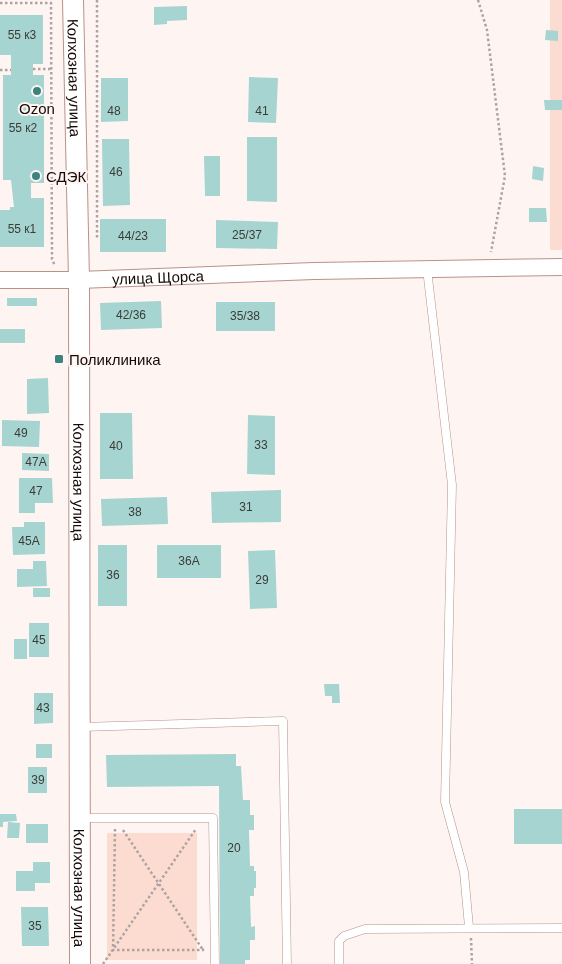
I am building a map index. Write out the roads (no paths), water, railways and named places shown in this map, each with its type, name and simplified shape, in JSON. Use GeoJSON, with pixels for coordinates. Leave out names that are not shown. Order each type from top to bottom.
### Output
{"type":"FeatureCollection","features":[{"type":"Feature","properties":{"kind":"street","name":"Колхозная улица"},"geometry":{"type":"LineString","coordinates":[[72,0],[71,280],[81,726],[80,964]]}},
{"type":"Feature","properties":{"kind":"street","name":"улица Щорса"},"geometry":{"type":"LineString","coordinates":[[0,280],[71,280],[314,271],[562,267]]}},
{"type":"Feature","properties":{"kind":"lane"},"geometry":{"type":"LineString","coordinates":[[427,270],[452,485],[445,802],[464,872],[469,927]]}},
{"type":"Feature","properties":{"kind":"lane"},"geometry":{"type":"LineString","coordinates":[[81,726],[283,721],[287,964]]}},
{"type":"Feature","properties":{"kind":"lane"},"geometry":{"type":"LineString","coordinates":[[80,818],[213,818],[214,964]]}},
{"type":"Feature","properties":{"kind":"lane"},"geometry":{"type":"LineString","coordinates":[[339,964],[339,941],[344,936],[365,928],[562,928]]}},
{"type":"Feature","properties":{"kind":"place","name":"Ozon"},"geometry":{"type":"Point","coordinates":[37,91]}},
{"type":"Feature","properties":{"kind":"place","name":"СДЭК"},"geometry":{"type":"Point","coordinates":[36,176]}},
{"type":"Feature","properties":{"kind":"place","name":"Поликлиника"},"geometry":{"type":"Point","coordinates":[59,359]}}]}
